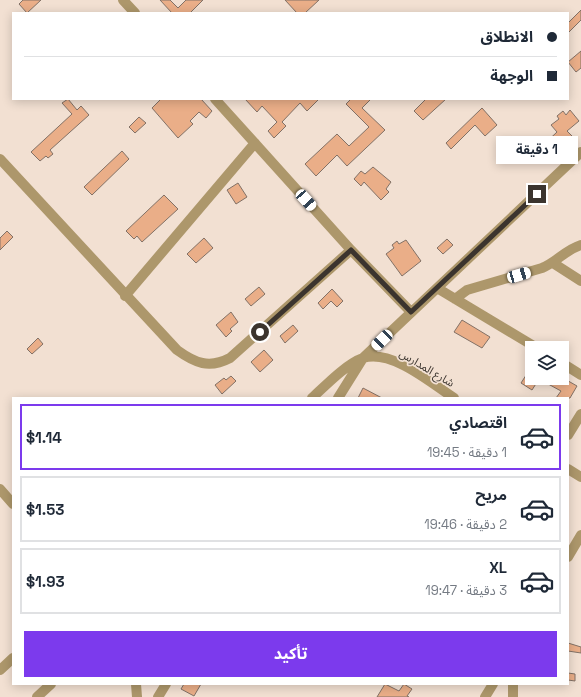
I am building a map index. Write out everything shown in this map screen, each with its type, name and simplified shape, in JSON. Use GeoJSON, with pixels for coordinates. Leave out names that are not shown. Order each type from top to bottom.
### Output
{"type":"FeatureCollection","features":[{"type":"Feature","properties":{"kind":"street"},"geometry":{"type":"LineString","coordinates":[[123,0],[134,12]]}},
{"type":"Feature","properties":{"kind":"street"},"geometry":{"type":"LineString","coordinates":[[216,100],[351,250],[411,312]]}},
{"type":"Feature","properties":{"kind":"street"},"geometry":{"type":"LineString","coordinates":[[125,296],[255,143]]}},
{"type":"Feature","properties":{"kind":"street"},"geometry":{"type":"LineString","coordinates":[[313,397],[342,372],[363,358],[581,152]]}},
{"type":"Feature","properties":{"kind":"street"},"geometry":{"type":"LineString","coordinates":[[0,159],[125,296],[177,350],[188,358],[207,364],[219,364],[230,358],[351,250]]}},
{"type":"Feature","properties":{"kind":"street"},"geometry":{"type":"LineString","coordinates":[[454,299],[467,290],[532,271],[553,263],[566,252],[581,245]]}},
{"type":"Feature","properties":{"kind":"street"},"geometry":{"type":"LineString","coordinates":[[553,263],[581,281]]}},
{"type":"Feature","properties":{"kind":"street"},"geometry":{"type":"LineString","coordinates":[[437,288],[525,341]]}},
{"type":"Feature","properties":{"kind":"street"},"geometry":{"type":"LineString","coordinates":[[339,397],[363,358]]}},
{"type":"Feature","properties":{"kind":"street","name":"شارع المدارس"},"geometry":{"type":"LineString","coordinates":[[363,358],[384,358],[398,362],[452,397]]}},
{"type":"Feature","properties":{"kind":"street"},"geometry":{"type":"LineString","coordinates":[[569,367],[581,375]]}},
{"type":"Feature","properties":{"kind":"street"},"geometry":{"type":"LineString","coordinates":[[569,433],[581,414]]}},
{"type":"Feature","properties":{"kind":"street"},"geometry":{"type":"LineString","coordinates":[[569,470],[581,477]]}},
{"type":"Feature","properties":{"kind":"street"},"geometry":{"type":"LineString","coordinates":[[0,489],[12,503]]}},
{"type":"Feature","properties":{"kind":"street"},"geometry":{"type":"LineString","coordinates":[[569,555],[581,535]]}},
{"type":"Feature","properties":{"kind":"street"},"geometry":{"type":"LineString","coordinates":[[0,670],[12,659]]}},
{"type":"Feature","properties":{"kind":"street"},"geometry":{"type":"LineString","coordinates":[[37,697],[50,685]]}},
{"type":"Feature","properties":{"kind":"street"},"geometry":{"type":"LineString","coordinates":[[136,685],[137,697]]}},
{"type":"Feature","properties":{"kind":"street"},"geometry":{"type":"LineString","coordinates":[[158,697],[165,685]]}},
{"type":"Feature","properties":{"kind":"street"},"geometry":{"type":"LineString","coordinates":[[485,697],[492,685]]}},
{"type":"Feature","properties":{"kind":"street"},"geometry":{"type":"LineString","coordinates":[[513,685],[513,697]]}},
{"type":"Feature","properties":{"kind":"building"},"geometry":{"type":"Polygon","coordinates":[[[23,0],[41,0],[28,12],[26,12],[19,4],[23,0]]]}},
{"type":"Feature","properties":{"kind":"building"},"geometry":{"type":"Polygon","coordinates":[[[160,0],[170,0],[178,8],[186,0],[203,0],[191,12],[171,12],[160,0]]]}},
{"type":"Feature","properties":{"kind":"building"},"geometry":{"type":"Polygon","coordinates":[[[285,0],[319,0],[306,12],[296,12],[285,0]]]}},
{"type":"Feature","properties":{"kind":"building"},"geometry":{"type":"Polygon","coordinates":[[[581,10],[581,20],[569,32],[569,22],[581,10]]]}},
{"type":"Feature","properties":{"kind":"building"},"geometry":{"type":"Polygon","coordinates":[[[581,51],[581,68],[576,72],[569,61],[581,51]]]}},
{"type":"Feature","properties":{"kind":"building"},"geometry":{"type":"Polygon","coordinates":[[[69,100],[77,110],[81,106],[89,115],[50,150],[53,154],[48,158],[46,156],[40,161],[31,152],[72,114],[62,103],[69,100]]]}},
{"type":"Feature","properties":{"kind":"building"},"geometry":{"type":"Polygon","coordinates":[[[160,100],[202,100],[212,111],[206,118],[199,112],[190,121],[193,124],[178,138],[152,108],[160,100]]]}},
{"type":"Feature","properties":{"kind":"building"},"geometry":{"type":"Polygon","coordinates":[[[246,100],[318,100],[307,111],[300,103],[282,122],[286,126],[274,138],[268,131],[277,122],[262,106],[257,112],[246,100]]]}},
{"type":"Feature","properties":{"kind":"building"},"geometry":{"type":"Polygon","coordinates":[[[350,100],[370,100],[362,108],[385,130],[347,166],[337,155],[316,176],[305,164],[337,134],[349,146],[369,127],[346,104],[350,100]]]}},
{"type":"Feature","properties":{"kind":"building"},"geometry":{"type":"Polygon","coordinates":[[[425,100],[445,100],[423,120],[414,111],[425,100]]]}},
{"type":"Feature","properties":{"kind":"building"},"geometry":{"type":"Polygon","coordinates":[[[482,108],[497,125],[485,136],[475,125],[451,149],[446,143],[482,108]]]}},
{"type":"Feature","properties":{"kind":"building"},"geometry":{"type":"Polygon","coordinates":[[[570,110],[579,121],[567,131],[573,137],[564,145],[559,139],[545,152],[541,147],[557,132],[551,125],[559,119],[557,116],[563,111],[566,115],[570,110]]]}},
{"type":"Feature","properties":{"kind":"building"},"geometry":{"type":"Polygon","coordinates":[[[139,117],[146,123],[135,133],[129,127],[139,117]]]}},
{"type":"Feature","properties":{"kind":"building"},"geometry":{"type":"Polygon","coordinates":[[[122,151],[129,159],[92,195],[84,187],[122,151]]]}},
{"type":"Feature","properties":{"kind":"building"},"geometry":{"type":"Polygon","coordinates":[[[373,167],[391,182],[386,189],[389,192],[381,200],[364,182],[361,186],[354,179],[361,171],[365,174],[373,167]]]}},
{"type":"Feature","properties":{"kind":"building"},"geometry":{"type":"Polygon","coordinates":[[[238,183],[247,197],[236,204],[227,190],[238,183]]]}},
{"type":"Feature","properties":{"kind":"building"},"geometry":{"type":"Polygon","coordinates":[[[164,195],[178,209],[142,242],[137,236],[134,239],[126,231],[164,195]]]}},
{"type":"Feature","properties":{"kind":"building"},"geometry":{"type":"Polygon","coordinates":[[[7,231],[13,237],[0,250],[0,238],[7,231]]]}},
{"type":"Feature","properties":{"kind":"building"},"geometry":{"type":"Polygon","coordinates":[[[204,238],[213,248],[196,263],[187,254],[204,238]]]}},
{"type":"Feature","properties":{"kind":"building"},"geometry":{"type":"Polygon","coordinates":[[[447,239],[453,245],[443,254],[437,248],[447,239]]]}},
{"type":"Feature","properties":{"kind":"building"},"geometry":{"type":"Polygon","coordinates":[[[406,240],[421,261],[402,276],[386,254],[394,248],[392,245],[397,241],[399,244],[406,240]]]}},
{"type":"Feature","properties":{"kind":"building"},"geometry":{"type":"Polygon","coordinates":[[[259,287],[265,294],[251,306],[245,299],[259,287]]]}},
{"type":"Feature","properties":{"kind":"building"},"geometry":{"type":"Polygon","coordinates":[[[332,289],[343,301],[337,307],[331,301],[323,309],[318,303],[332,289]]]}},
{"type":"Feature","properties":{"kind":"building"},"geometry":{"type":"Polygon","coordinates":[[[231,312],[238,322],[230,329],[232,331],[226,337],[216,325],[231,312]]]}},
{"type":"Feature","properties":{"kind":"building"},"geometry":{"type":"Polygon","coordinates":[[[462,320],[490,337],[482,348],[454,332],[462,320]]]}},
{"type":"Feature","properties":{"kind":"building"},"geometry":{"type":"Polygon","coordinates":[[[293,325],[298,331],[285,343],[280,336],[293,325]]]}},
{"type":"Feature","properties":{"kind":"building"},"geometry":{"type":"Polygon","coordinates":[[[38,338],[43,344],[32,354],[27,349],[38,338]]]}},
{"type":"Feature","properties":{"kind":"building"},"geometry":{"type":"Polygon","coordinates":[[[264,350],[273,360],[260,372],[251,362],[264,350]]]}},
{"type":"Feature","properties":{"kind":"building"},"geometry":{"type":"Polygon","coordinates":[[[231,376],[236,381],[222,394],[215,385],[224,378],[226,380],[231,376]]]}},
{"type":"Feature","properties":{"kind":"building"},"geometry":{"type":"Polygon","coordinates":[[[525,377],[525,385],[535,385],[532,390],[521,383],[525,377]]]}},
{"type":"Feature","properties":{"kind":"building"},"geometry":{"type":"Polygon","coordinates":[[[569,381],[577,386],[570,398],[557,397],[561,391],[550,385],[569,385],[569,381]]]}},
{"type":"Feature","properties":{"kind":"building"},"geometry":{"type":"Polygon","coordinates":[[[363,388],[380,397],[358,397],[363,388]]]}},
{"type":"Feature","properties":{"kind":"building"},"geometry":{"type":"Polygon","coordinates":[[[569,643],[581,647],[581,653],[569,651],[569,643]]]}},
{"type":"Feature","properties":{"kind":"building"},"geometry":{"type":"Polygon","coordinates":[[[569,673],[575,674],[575,681],[569,680],[569,673]]]}},
{"type":"Feature","properties":{"kind":"building"},"geometry":{"type":"Polygon","coordinates":[[[183,685],[200,685],[194,696],[181,689],[183,685]]]}},
{"type":"Feature","properties":{"kind":"building"},"geometry":{"type":"Polygon","coordinates":[[[384,685],[399,691],[403,685],[412,689],[407,696],[409,697],[377,697],[384,685]]]}},
{"type":"Feature","properties":{"kind":"route"},"geometry":{"type":"LineString","coordinates":[[260,332],[351,250],[411,312],[537,194]]}}]}
